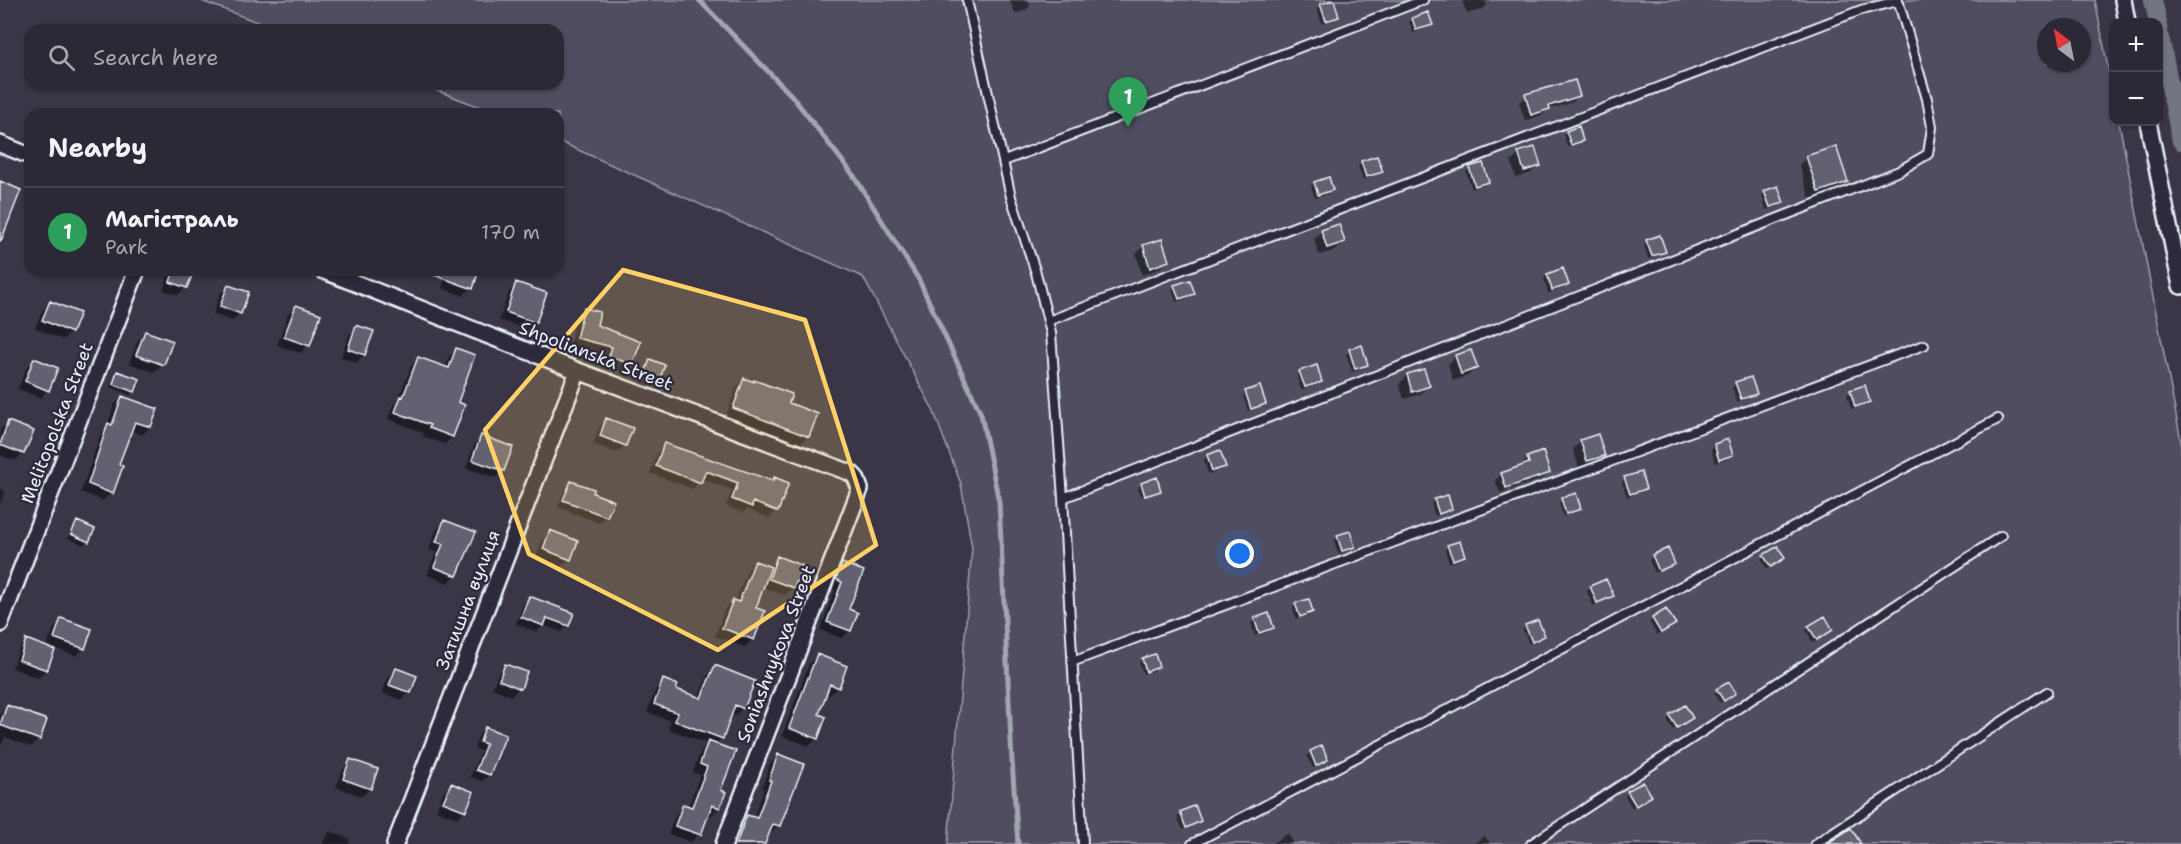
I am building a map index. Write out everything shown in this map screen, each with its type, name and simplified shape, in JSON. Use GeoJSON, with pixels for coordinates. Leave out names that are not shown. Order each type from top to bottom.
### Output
{"type":"FeatureCollection","features":[{"type":"Feature","properties":{"kind":"street"},"geometry":{"type":"LineString","coordinates":[[2123,0],[2126,18]]}},
{"type":"Feature","properties":{"kind":"street"},"geometry":{"type":"LineString","coordinates":[[2149,126],[2181,286]]}},
{"type":"Feature","properties":{"kind":"street"},"geometry":{"type":"LineString","coordinates":[[0,144],[24,154]]}},
{"type":"Feature","properties":{"kind":"street","name":"Melitopolska Street"},"geometry":{"type":"LineString","coordinates":[[0,624],[135,276]]}},
{"type":"Feature","properties":{"kind":"street","name":"Shpolianska Street"},"geometry":{"type":"LineString","coordinates":[[337,276],[578,371],[840,469],[856,478]]}},
{"type":"Feature","properties":{"kind":"street","name":"Затишна вулиця"},"geometry":{"type":"LineString","coordinates":[[395,844],[578,371]]}},
{"type":"Feature","properties":{"kind":"street","name":"Soniashnykova Street"},"geometry":{"type":"LineString","coordinates":[[724,844],[860,489],[856,478]]}},
{"type":"Feature","properties":{"kind":"lane"},"geometry":{"type":"LineString","coordinates":[[967,0],[1011,197],[1051,333],[1083,844]]}},
{"type":"Feature","properties":{"kind":"lane"},"geometry":{"type":"LineString","coordinates":[[1004,161],[1424,0]]}},
{"type":"Feature","properties":{"kind":"lane"},"geometry":{"type":"LineString","coordinates":[[1047,321],[1849,15],[1898,0],[1927,99],[1932,127],[1928,154],[1899,171],[1063,498]]}},
{"type":"Feature","properties":{"kind":"lane"},"geometry":{"type":"LineString","coordinates":[[1072,662],[1924,345]]}},
{"type":"Feature","properties":{"kind":"lane"},"geometry":{"type":"LineString","coordinates":[[1192,844],[1998,419]]}},
{"type":"Feature","properties":{"kind":"lane"},"geometry":{"type":"LineString","coordinates":[[1531,844],[2001,536]]}},
{"type":"Feature","properties":{"kind":"lane"},"geometry":{"type":"LineString","coordinates":[[1815,844],[2047,692]]}},
{"type":"Feature","properties":{"kind":"highlighted area"},"geometry":{"type":"Polygon","coordinates":[[[623,270],[805,320],[876,545],[718,650],[529,554],[485,430],[623,270]]]}},
{"type":"Feature","properties":{"kind":"shaded area"},"geometry":{"type":"Polygon","coordinates":[[[199,0],[2095,0],[2109,73],[2109,126],[2120,126],[2181,441],[2181,844],[948,844],[972,548],[961,484],[933,410],[863,277],[564,144],[564,108],[482,108],[436,90],[564,90],[564,24],[262,24],[199,0]]]}},
{"type":"Feature","properties":{"kind":"building"},"geometry":{"type":"Polygon","coordinates":[[[1334,0],[1339,17],[1326,21],[1320,4],[1334,0]]]}},
{"type":"Feature","properties":{"kind":"building"},"geometry":{"type":"Polygon","coordinates":[[[1428,12],[1433,25],[1416,30],[1412,18],[1428,12]]]}},
{"type":"Feature","properties":{"kind":"building"},"geometry":{"type":"Polygon","coordinates":[[[1575,80],[1580,96],[1549,106],[1550,109],[1531,115],[1525,94],[1575,80]]]}},
{"type":"Feature","properties":{"kind":"building"},"geometry":{"type":"Polygon","coordinates":[[[1579,126],[1583,141],[1571,145],[1566,131],[1579,126]]]}},
{"type":"Feature","properties":{"kind":"building"},"geometry":{"type":"Polygon","coordinates":[[[1836,146],[1848,182],[1818,192],[1806,156],[1836,146]]]}},
{"type":"Feature","properties":{"kind":"building"},"geometry":{"type":"Polygon","coordinates":[[[1535,147],[1541,166],[1524,171],[1518,152],[1535,147]]]}},
{"type":"Feature","properties":{"kind":"building"},"geometry":{"type":"Polygon","coordinates":[[[1377,156],[1383,172],[1366,177],[1361,161],[1377,156]]]}},
{"type":"Feature","properties":{"kind":"building"},"geometry":{"type":"Polygon","coordinates":[[[1483,163],[1489,182],[1475,186],[1469,167],[1483,163]]]}},
{"type":"Feature","properties":{"kind":"building"},"geometry":{"type":"Polygon","coordinates":[[[1329,177],[1333,190],[1318,195],[1314,182],[1329,177]]]}},
{"type":"Feature","properties":{"kind":"building"},"geometry":{"type":"Polygon","coordinates":[[[0,181],[21,190],[1,241],[0,241],[0,181]]]}},
{"type":"Feature","properties":{"kind":"building"},"geometry":{"type":"Polygon","coordinates":[[[1778,186],[1784,203],[1770,207],[1764,191],[1778,186]]]}},
{"type":"Feature","properties":{"kind":"building"},"geometry":{"type":"Polygon","coordinates":[[[1339,224],[1345,242],[1327,248],[1321,230],[1339,224]]]}},
{"type":"Feature","properties":{"kind":"building"},"geometry":{"type":"Polygon","coordinates":[[[1660,235],[1666,252],[1652,256],[1646,240],[1660,235]]]}},
{"type":"Feature","properties":{"kind":"building"},"geometry":{"type":"Polygon","coordinates":[[[1162,239],[1169,261],[1150,268],[1143,245],[1162,239]]]}},
{"type":"Feature","properties":{"kind":"building"},"geometry":{"type":"Polygon","coordinates":[[[1563,268],[1569,285],[1552,290],[1547,274],[1563,268]]]}},
{"type":"Feature","properties":{"kind":"building"},"geometry":{"type":"Polygon","coordinates":[[[172,276],[192,276],[187,288],[170,282],[172,276]]]}},
{"type":"Feature","properties":{"kind":"building"},"geometry":{"type":"Polygon","coordinates":[[[437,276],[477,276],[473,289],[437,276]]]}},
{"type":"Feature","properties":{"kind":"building"},"geometry":{"type":"Polygon","coordinates":[[[1190,280],[1195,294],[1179,299],[1174,285],[1190,280]]]}},
{"type":"Feature","properties":{"kind":"building"},"geometry":{"type":"Polygon","coordinates":[[[516,282],[547,293],[536,323],[506,312],[516,282]]]}},
{"type":"Feature","properties":{"kind":"building"},"geometry":{"type":"Polygon","coordinates":[[[228,285],[249,292],[241,314],[220,306],[228,285]]]}},
{"type":"Feature","properties":{"kind":"building"},"geometry":{"type":"Polygon","coordinates":[[[50,301],[80,313],[72,333],[42,320],[50,301]]]}},
{"type":"Feature","properties":{"kind":"building"},"geometry":{"type":"Polygon","coordinates":[[[296,305],[321,314],[310,346],[284,337],[296,305]]]}},
{"type":"Feature","properties":{"kind":"building"},"geometry":{"type":"Polygon","coordinates":[[[584,308],[600,312],[597,325],[641,342],[632,365],[609,356],[612,347],[576,338],[584,308]]]}},
{"type":"Feature","properties":{"kind":"building"},"geometry":{"type":"Polygon","coordinates":[[[356,325],[374,331],[365,355],[348,349],[356,325]]]}},
{"type":"Feature","properties":{"kind":"building"},"geometry":{"type":"Polygon","coordinates":[[[145,331],[173,341],[164,365],[136,355],[145,331]]]}},
{"type":"Feature","properties":{"kind":"building"},"geometry":{"type":"Polygon","coordinates":[[[1362,345],[1368,365],[1355,369],[1349,349],[1362,345]]]}},
{"type":"Feature","properties":{"kind":"building"},"geometry":{"type":"Polygon","coordinates":[[[456,348],[475,355],[458,402],[465,405],[453,437],[429,428],[430,425],[395,412],[418,357],[449,368],[456,348]]]}},
{"type":"Feature","properties":{"kind":"building"},"geometry":{"type":"Polygon","coordinates":[[[1471,350],[1478,368],[1461,374],[1455,355],[1471,350]]]}},
{"type":"Feature","properties":{"kind":"building"},"geometry":{"type":"Polygon","coordinates":[[[34,358],[58,368],[49,391],[25,381],[34,358]]]}},
{"type":"Feature","properties":{"kind":"building"},"geometry":{"type":"Polygon","coordinates":[[[650,359],[665,365],[658,384],[643,378],[650,359]]]}},
{"type":"Feature","properties":{"kind":"building"},"geometry":{"type":"Polygon","coordinates":[[[1317,365],[1322,382],[1305,387],[1299,371],[1317,365]]]}},
{"type":"Feature","properties":{"kind":"building"},"geometry":{"type":"Polygon","coordinates":[[[1424,369],[1430,386],[1412,392],[1407,374],[1424,369]]]}},
{"type":"Feature","properties":{"kind":"building"},"geometry":{"type":"Polygon","coordinates":[[[117,371],[140,379],[135,392],[113,384],[117,371]]]}},
{"type":"Feature","properties":{"kind":"building"},"geometry":{"type":"Polygon","coordinates":[[[1751,377],[1757,394],[1741,399],[1735,382],[1751,377]]]}},
{"type":"Feature","properties":{"kind":"building"},"geometry":{"type":"Polygon","coordinates":[[[744,378],[792,394],[789,403],[818,414],[809,437],[733,408],[744,378]]]}},
{"type":"Feature","properties":{"kind":"building"},"geometry":{"type":"Polygon","coordinates":[[[1865,385],[1870,402],[1855,407],[1850,390],[1865,385]]]}},
{"type":"Feature","properties":{"kind":"building"},"geometry":{"type":"Polygon","coordinates":[[[1260,386],[1266,404],[1251,409],[1245,391],[1260,386]]]}},
{"type":"Feature","properties":{"kind":"building"},"geometry":{"type":"Polygon","coordinates":[[[122,396],[158,409],[151,427],[135,422],[119,464],[123,466],[113,494],[88,484],[108,423],[112,425],[122,396]]]}},
{"type":"Feature","properties":{"kind":"building"},"geometry":{"type":"Polygon","coordinates":[[[606,418],[633,428],[626,446],[600,436],[606,418]]]}},
{"type":"Feature","properties":{"kind":"building"},"geometry":{"type":"Polygon","coordinates":[[[8,421],[34,431],[24,454],[0,445],[8,421]]]}},
{"type":"Feature","properties":{"kind":"building"},"geometry":{"type":"Polygon","coordinates":[[[1598,434],[1605,456],[1587,461],[1580,440],[1598,434]]]}},
{"type":"Feature","properties":{"kind":"building"},"geometry":{"type":"Polygon","coordinates":[[[481,435],[513,447],[504,471],[472,460],[481,435]]]}},
{"type":"Feature","properties":{"kind":"building"},"geometry":{"type":"Polygon","coordinates":[[[1728,439],[1733,455],[1719,460],[1714,444],[1728,439]]]}},
{"type":"Feature","properties":{"kind":"building"},"geometry":{"type":"Polygon","coordinates":[[[664,443],[773,481],[774,477],[789,483],[778,512],[753,502],[752,507],[732,499],[738,483],[706,471],[701,483],[656,466],[664,443]]]}},
{"type":"Feature","properties":{"kind":"building"},"geometry":{"type":"Polygon","coordinates":[[[1220,450],[1226,467],[1212,471],[1207,455],[1220,450]]]}},
{"type":"Feature","properties":{"kind":"building"},"geometry":{"type":"Polygon","coordinates":[[[1543,451],[1550,473],[1506,488],[1501,473],[1529,463],[1527,457],[1543,451]]]}},
{"type":"Feature","properties":{"kind":"building"},"geometry":{"type":"Polygon","coordinates":[[[1641,472],[1646,489],[1630,494],[1624,477],[1641,472]]]}},
{"type":"Feature","properties":{"kind":"building"},"geometry":{"type":"Polygon","coordinates":[[[1157,477],[1161,491],[1145,496],[1141,483],[1157,477]]]}},
{"type":"Feature","properties":{"kind":"building"},"geometry":{"type":"Polygon","coordinates":[[[571,481],[594,489],[593,493],[614,501],[607,517],[563,500],[571,481]]]}},
{"type":"Feature","properties":{"kind":"building"},"geometry":{"type":"Polygon","coordinates":[[[1576,493],[1581,509],[1566,514],[1561,498],[1576,493]]]}},
{"type":"Feature","properties":{"kind":"building"},"geometry":{"type":"Polygon","coordinates":[[[1448,495],[1452,509],[1439,514],[1434,499],[1448,495]]]}},
{"type":"Feature","properties":{"kind":"building"},"geometry":{"type":"Polygon","coordinates":[[[444,520],[476,532],[457,576],[434,567],[443,544],[436,542],[444,520]]]}},
{"type":"Feature","properties":{"kind":"building"},"geometry":{"type":"Polygon","coordinates":[[[77,521],[95,529],[89,542],[71,534],[77,521]]]}},
{"type":"Feature","properties":{"kind":"building"},"geometry":{"type":"Polygon","coordinates":[[[550,530],[578,541],[571,560],[543,549],[550,530]]]}},
{"type":"Feature","properties":{"kind":"building"},"geometry":{"type":"Polygon","coordinates":[[[1350,531],[1355,547],[1342,551],[1337,535],[1350,531]]]}},
{"type":"Feature","properties":{"kind":"building"},"geometry":{"type":"Polygon","coordinates":[[[1460,541],[1465,556],[1453,560],[1447,545],[1460,541]]]}},
{"type":"Feature","properties":{"kind":"building"},"geometry":{"type":"Polygon","coordinates":[[[1778,546],[1785,558],[1771,567],[1763,555],[1778,546]]]}},
{"type":"Feature","properties":{"kind":"building"},"geometry":{"type":"Polygon","coordinates":[[[1668,548],[1675,564],[1659,571],[1652,555],[1668,548]]]}},
{"type":"Feature","properties":{"kind":"building"},"geometry":{"type":"Polygon","coordinates":[[[777,556],[803,566],[794,588],[769,579],[777,556]]]}},
{"type":"Feature","properties":{"kind":"building"},"geometry":{"type":"Polygon","coordinates":[[[755,561],[771,567],[756,608],[765,611],[754,640],[722,628],[733,600],[739,602],[755,561]]]}},
{"type":"Feature","properties":{"kind":"building"},"geometry":{"type":"Polygon","coordinates":[[[842,563],[864,571],[849,609],[858,613],[851,631],[827,622],[842,582],[836,579],[842,563]]]}},
{"type":"Feature","properties":{"kind":"building"},"geometry":{"type":"Polygon","coordinates":[[[1606,579],[1614,596],[1597,603],[1590,586],[1606,579]]]}},
{"type":"Feature","properties":{"kind":"building"},"geometry":{"type":"Polygon","coordinates":[[[529,596],[574,613],[569,626],[547,618],[544,626],[521,617],[529,596]]]}},
{"type":"Feature","properties":{"kind":"building"},"geometry":{"type":"Polygon","coordinates":[[[1309,599],[1313,612],[1300,617],[1295,603],[1309,599]]]}},
{"type":"Feature","properties":{"kind":"building"},"geometry":{"type":"Polygon","coordinates":[[[1666,609],[1676,624],[1661,633],[1652,618],[1666,609]]]}},
{"type":"Feature","properties":{"kind":"building"},"geometry":{"type":"Polygon","coordinates":[[[1269,613],[1274,628],[1259,633],[1254,618],[1269,613]]]}},
{"type":"Feature","properties":{"kind":"building"},"geometry":{"type":"Polygon","coordinates":[[[1825,616],[1833,630],[1817,640],[1808,626],[1825,616]]]}},
{"type":"Feature","properties":{"kind":"building"},"geometry":{"type":"Polygon","coordinates":[[[61,618],[92,629],[85,649],[54,638],[61,618]]]}},
{"type":"Feature","properties":{"kind":"building"},"geometry":{"type":"Polygon","coordinates":[[[1538,620],[1545,636],[1532,642],[1525,625],[1538,620]]]}},
{"type":"Feature","properties":{"kind":"building"},"geometry":{"type":"Polygon","coordinates":[[[26,639],[55,650],[47,670],[19,660],[26,639]]]}},
{"type":"Feature","properties":{"kind":"building"},"geometry":{"type":"Polygon","coordinates":[[[817,654],[847,666],[839,688],[830,684],[819,714],[826,717],[818,739],[789,728],[817,654]]]}},
{"type":"Feature","properties":{"kind":"building"},"geometry":{"type":"Polygon","coordinates":[[[1155,654],[1159,667],[1146,672],[1142,658],[1155,654]]]}},
{"type":"Feature","properties":{"kind":"building"},"geometry":{"type":"Polygon","coordinates":[[[505,664],[527,672],[521,689],[499,680],[505,664]]]}},
{"type":"Feature","properties":{"kind":"building"},"geometry":{"type":"Polygon","coordinates":[[[715,665],[755,681],[744,709],[735,705],[723,739],[675,721],[678,713],[654,704],[663,679],[678,685],[676,689],[701,698],[715,665]]]}},
{"type":"Feature","properties":{"kind":"building"},"geometry":{"type":"Polygon","coordinates":[[[396,668],[417,676],[411,693],[389,685],[396,668]]]}},
{"type":"Feature","properties":{"kind":"building"},"geometry":{"type":"Polygon","coordinates":[[[1729,682],[1736,693],[1724,701],[1716,689],[1729,682]]]}},
{"type":"Feature","properties":{"kind":"building"},"geometry":{"type":"Polygon","coordinates":[[[7,705],[47,720],[40,740],[0,725],[7,705]]]}},
{"type":"Feature","properties":{"kind":"building"},"geometry":{"type":"Polygon","coordinates":[[[1685,705],[1693,718],[1677,728],[1669,715],[1685,705]]]}},
{"type":"Feature","properties":{"kind":"building"},"geometry":{"type":"Polygon","coordinates":[[[485,727],[506,735],[490,775],[476,770],[486,744],[480,742],[485,727]]]}},
{"type":"Feature","properties":{"kind":"building"},"geometry":{"type":"Polygon","coordinates":[[[708,741],[736,751],[721,790],[726,792],[720,808],[712,805],[701,835],[675,826],[683,804],[692,807],[707,767],[700,764],[708,741]]]}},
{"type":"Feature","properties":{"kind":"building"},"geometry":{"type":"Polygon","coordinates":[[[1322,745],[1328,760],[1316,766],[1310,751],[1322,745]]]}},
{"type":"Feature","properties":{"kind":"building"},"geometry":{"type":"Polygon","coordinates":[[[778,754],[804,764],[780,826],[773,824],[765,844],[736,844],[747,815],[757,818],[778,754]]]}},
{"type":"Feature","properties":{"kind":"building"},"geometry":{"type":"Polygon","coordinates":[[[350,759],[378,769],[371,789],[343,779],[350,759]]]}},
{"type":"Feature","properties":{"kind":"building"},"geometry":{"type":"Polygon","coordinates":[[[1643,782],[1652,796],[1636,806],[1627,791],[1643,782]]]}},
{"type":"Feature","properties":{"kind":"building"},"geometry":{"type":"Polygon","coordinates":[[[451,783],[474,792],[466,811],[443,802],[451,783]]]}},
{"type":"Feature","properties":{"kind":"building"},"geometry":{"type":"Polygon","coordinates":[[[1195,805],[1201,821],[1186,828],[1180,812],[1195,805]]]}},
{"type":"Feature","properties":{"kind":"building"},"geometry":{"type":"Polygon","coordinates":[[[1851,828],[1861,844],[1826,844],[1848,830],[1851,828]]]}},
{"type":"Feature","properties":{"kind":"waterway"},"geometry":{"type":"LineString","coordinates":[[699,0],[792,96],[854,176],[919,280],[981,414],[999,502],[1018,844]]}},
{"type":"Feature","properties":{"kind":"waterway"},"geometry":{"type":"LineString","coordinates":[[2153,0],[2157,18]]}},
{"type":"Feature","properties":{"kind":"waterway"},"geometry":{"type":"LineString","coordinates":[[2163,52],[2181,141]]}},
{"type":"Feature","properties":{"kind":"place","name":"Магістраль"},"geometry":{"type":"Point","coordinates":[1128,127]}}]}
